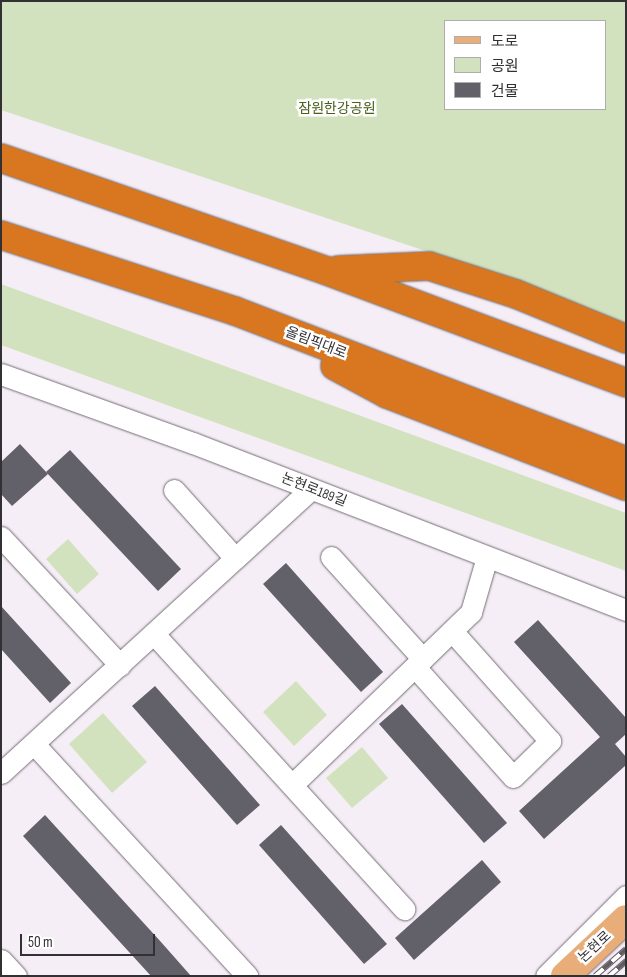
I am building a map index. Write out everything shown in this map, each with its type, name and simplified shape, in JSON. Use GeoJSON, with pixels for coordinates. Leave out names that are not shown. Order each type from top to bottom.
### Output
{"type":"FeatureCollection","features":[{"type":"Feature","properties":{"kind":"highway"},"geometry":{"type":"LineString","coordinates":[[1,158],[327,271],[626,384]]}},
{"type":"Feature","properties":{"kind":"highway","name":"올림픽대로"},"geometry":{"type":"LineString","coordinates":[[1,235],[235,311],[626,461]]}},
{"type":"Feature","properties":{"kind":"highway"},"geometry":{"type":"LineString","coordinates":[[327,271],[429,266],[516,294],[626,339]]}},
{"type":"Feature","properties":{"kind":"highway"},"geometry":{"type":"LineString","coordinates":[[235,311],[387,394],[626,486]]}},
{"type":"Feature","properties":{"kind":"main road","name":"논현로"},"geometry":{"type":"LineString","coordinates":[[565,976],[626,919]]}},
{"type":"Feature","properties":{"kind":"street","name":"논현로189길"},"geometry":{"type":"LineString","coordinates":[[1,374],[626,610]]}},
{"type":"Feature","properties":{"kind":"street"},"geometry":{"type":"LineString","coordinates":[[174,490],[236,558]]}},
{"type":"Feature","properties":{"kind":"street"},"geometry":{"type":"LineString","coordinates":[[1,773],[311,490]]}},
{"type":"Feature","properties":{"kind":"street"},"geometry":{"type":"LineString","coordinates":[[1,537],[120,665]]}},
{"type":"Feature","properties":{"kind":"street"},"geometry":{"type":"LineString","coordinates":[[330,557],[513,777],[550,741],[452,631]]}},
{"type":"Feature","properties":{"kind":"street"},"geometry":{"type":"LineString","coordinates":[[292,785],[471,612],[487,557]]}},
{"type":"Feature","properties":{"kind":"street"},"geometry":{"type":"LineString","coordinates":[[154,634],[404,908]]}},
{"type":"Feature","properties":{"kind":"street"},"geometry":{"type":"LineString","coordinates":[[34,744],[247,976]]}},
{"type":"Feature","properties":{"kind":"street"},"geometry":{"type":"LineString","coordinates":[[546,976],[626,896]]}},
{"type":"Feature","properties":{"kind":"street"},"geometry":{"type":"LineString","coordinates":[[1,960],[16,976]]}},
{"type":"Feature","properties":{"kind":"green space","name":"잠원한강공원"},"geometry":{"type":"Polygon","coordinates":[[[1,1],[626,1],[626,326],[501,276],[1,110],[1,1]]]}},
{"type":"Feature","properties":{"kind":"green space"},"geometry":{"type":"Polygon","coordinates":[[[1,284],[626,513],[626,571],[1,345],[1,284]]]}},
{"type":"Feature","properties":{"kind":"green space"},"geometry":{"type":"Polygon","coordinates":[[[68,539],[99,574],[77,594],[46,559],[68,539]]]}},
{"type":"Feature","properties":{"kind":"green space"},"geometry":{"type":"Polygon","coordinates":[[[296,681],[327,715],[294,746],[263,712],[296,681]]]}},
{"type":"Feature","properties":{"kind":"green space"},"geometry":{"type":"Polygon","coordinates":[[[103,713],[147,762],[112,793],[69,744],[103,713]]]}},
{"type":"Feature","properties":{"kind":"green space"},"geometry":{"type":"Polygon","coordinates":[[[362,747],[388,778],[352,808],[326,778],[362,747]]]}},
{"type":"Feature","properties":{"kind":"building"},"geometry":{"type":"Polygon","coordinates":[[[20,444],[48,474],[12,506],[1,494],[1,462],[20,444]]]}},
{"type":"Feature","properties":{"kind":"building"},"geometry":{"type":"Polygon","coordinates":[[[70,450],[181,569],[158,591],[46,472],[70,450]]]}},
{"type":"Feature","properties":{"kind":"building"},"geometry":{"type":"Polygon","coordinates":[[[286,563],[383,672],[361,692],[263,584],[286,563]]]}},
{"type":"Feature","properties":{"kind":"building"},"geometry":{"type":"Polygon","coordinates":[[[1,606],[71,683],[50,703],[1,649],[1,606]]]}},
{"type":"Feature","properties":{"kind":"building"},"geometry":{"type":"Polygon","coordinates":[[[538,620],[626,718],[626,734],[615,744],[626,757],[626,765],[544,839],[519,811],[600,737],[514,642],[538,620]]]}},
{"type":"Feature","properties":{"kind":"building"},"geometry":{"type":"Polygon","coordinates":[[[155,686],[260,805],[237,825],[132,706],[155,686]]]}},
{"type":"Feature","properties":{"kind":"building"},"geometry":{"type":"Polygon","coordinates":[[[402,704],[507,823],[484,843],[379,724],[402,704]]]}},
{"type":"Feature","properties":{"kind":"building"},"geometry":{"type":"Polygon","coordinates":[[[45,815],[191,976],[151,976],[23,836],[45,815]]]}},
{"type":"Feature","properties":{"kind":"building"},"geometry":{"type":"Polygon","coordinates":[[[281,825],[387,944],[364,964],[259,845],[281,825]]]}},
{"type":"Feature","properties":{"kind":"building"},"geometry":{"type":"Polygon","coordinates":[[[482,860],[501,882],[414,960],[395,938],[482,860]]]}},
{"type":"Feature","properties":{"kind":"railway"},"geometry":{"type":"LineString","coordinates":[[595,976],[626,949]]}},
{"type":"Feature","properties":{"kind":"railway"},"geometry":{"type":"LineString","coordinates":[[609,976],[626,961]]}}]}
